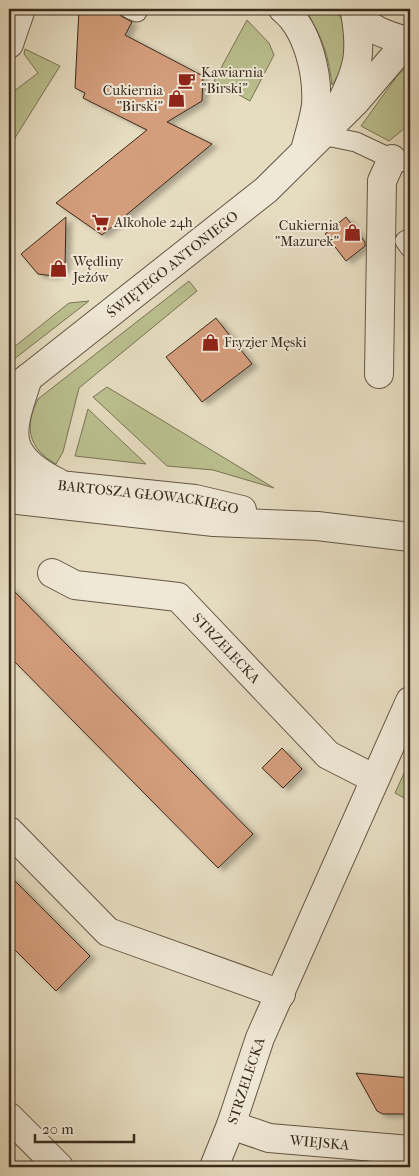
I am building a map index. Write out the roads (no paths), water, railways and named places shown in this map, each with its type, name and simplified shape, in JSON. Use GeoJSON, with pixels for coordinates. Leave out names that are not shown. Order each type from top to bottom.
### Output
{"type":"FeatureCollection","features":[{"type":"Feature","properties":{"kind":"street"},"geometry":{"type":"LineString","coordinates":[[9,44],[21,9]]}},
{"type":"Feature","properties":{"kind":"street"},"geometry":{"type":"LineString","coordinates":[[283,9],[301,32],[314,77],[318,138]]}},
{"type":"Feature","properties":{"kind":"street"},"geometry":{"type":"LineString","coordinates":[[355,10],[369,25],[382,34],[410,43]]}},
{"type":"Feature","properties":{"kind":"street","name":"ŚWIĘTEGO ANTONIEGO"},"geometry":{"type":"LineString","coordinates":[[318,138],[358,67],[360,40],[355,10]]}},
{"type":"Feature","properties":{"kind":"street","name":"ŚWIĘTEGO ANTONIEGO"},"geometry":{"type":"LineString","coordinates":[[18,385],[266,190],[356,101],[398,52],[410,43]]}},
{"type":"Feature","properties":{"kind":"street"},"geometry":{"type":"LineString","coordinates":[[379,374],[382,181],[401,161]]}},
{"type":"Feature","properties":{"kind":"street"},"geometry":{"type":"LineString","coordinates":[[18,385],[12,430],[20,454],[34,470],[65,486]]}},
{"type":"Feature","properties":{"kind":"street","name":"BARTOSZA GŁOWACKIEGO"},"geometry":{"type":"LineString","coordinates":[[9,476],[30,482],[195,499],[317,526]]}},
{"type":"Feature","properties":{"kind":"street","name":"BARTOSZA GŁOWACKIEGO"},"geometry":{"type":"LineString","coordinates":[[9,500],[214,522],[317,526],[410,536]]}},
{"type":"Feature","properties":{"kind":"street","name":"STRZELECKA"},"geometry":{"type":"LineString","coordinates":[[52,573],[75,585],[178,596],[328,755],[375,779]]}},
{"type":"Feature","properties":{"kind":"street","name":"STRZELECKA"},"geometry":{"type":"LineString","coordinates":[[214,1167],[232,1125],[260,1038],[410,701]]}},
{"type":"Feature","properties":{"kind":"street"},"geometry":{"type":"LineString","coordinates":[[9,831],[108,932],[281,994]]}},
{"type":"Feature","properties":{"kind":"street"},"geometry":{"type":"LineString","coordinates":[[9,1117],[59,1167]]}},
{"type":"Feature","properties":{"kind":"street","name":"WIEJSKA"},"geometry":{"type":"LineString","coordinates":[[232,1125],[269,1138],[410,1150]]}},
{"type":"Feature","properties":{"kind":"lane"},"geometry":{"type":"LineString","coordinates":[[318,138],[356,142],[401,161]]}},
{"type":"Feature","properties":{"kind":"lane"},"geometry":{"type":"LineString","coordinates":[[410,238],[405,241],[410,248]]}},
{"type":"Feature","properties":{"kind":"place","name":"Kawiarnia \"Birski\""},"geometry":{"type":"Point","coordinates":[187,80]}},
{"type":"Feature","properties":{"kind":"place","name":"Cukiernia \"Birski\""},"geometry":{"type":"Point","coordinates":[177,98]}},
{"type":"Feature","properties":{"kind":"place","name":"Alkohole 24h"},"geometry":{"type":"Point","coordinates":[100,222]}},
{"type":"Feature","properties":{"kind":"place","name":"Cukiernia \"Mazurek\""},"geometry":{"type":"Point","coordinates":[353,233]}},
{"type":"Feature","properties":{"kind":"place","name":"Wędliny Jeżów"},"geometry":{"type":"Point","coordinates":[59,269]}},
{"type":"Feature","properties":{"kind":"place","name":"Fryzjer Męski"},"geometry":{"type":"Point","coordinates":[210,342]}}]}
